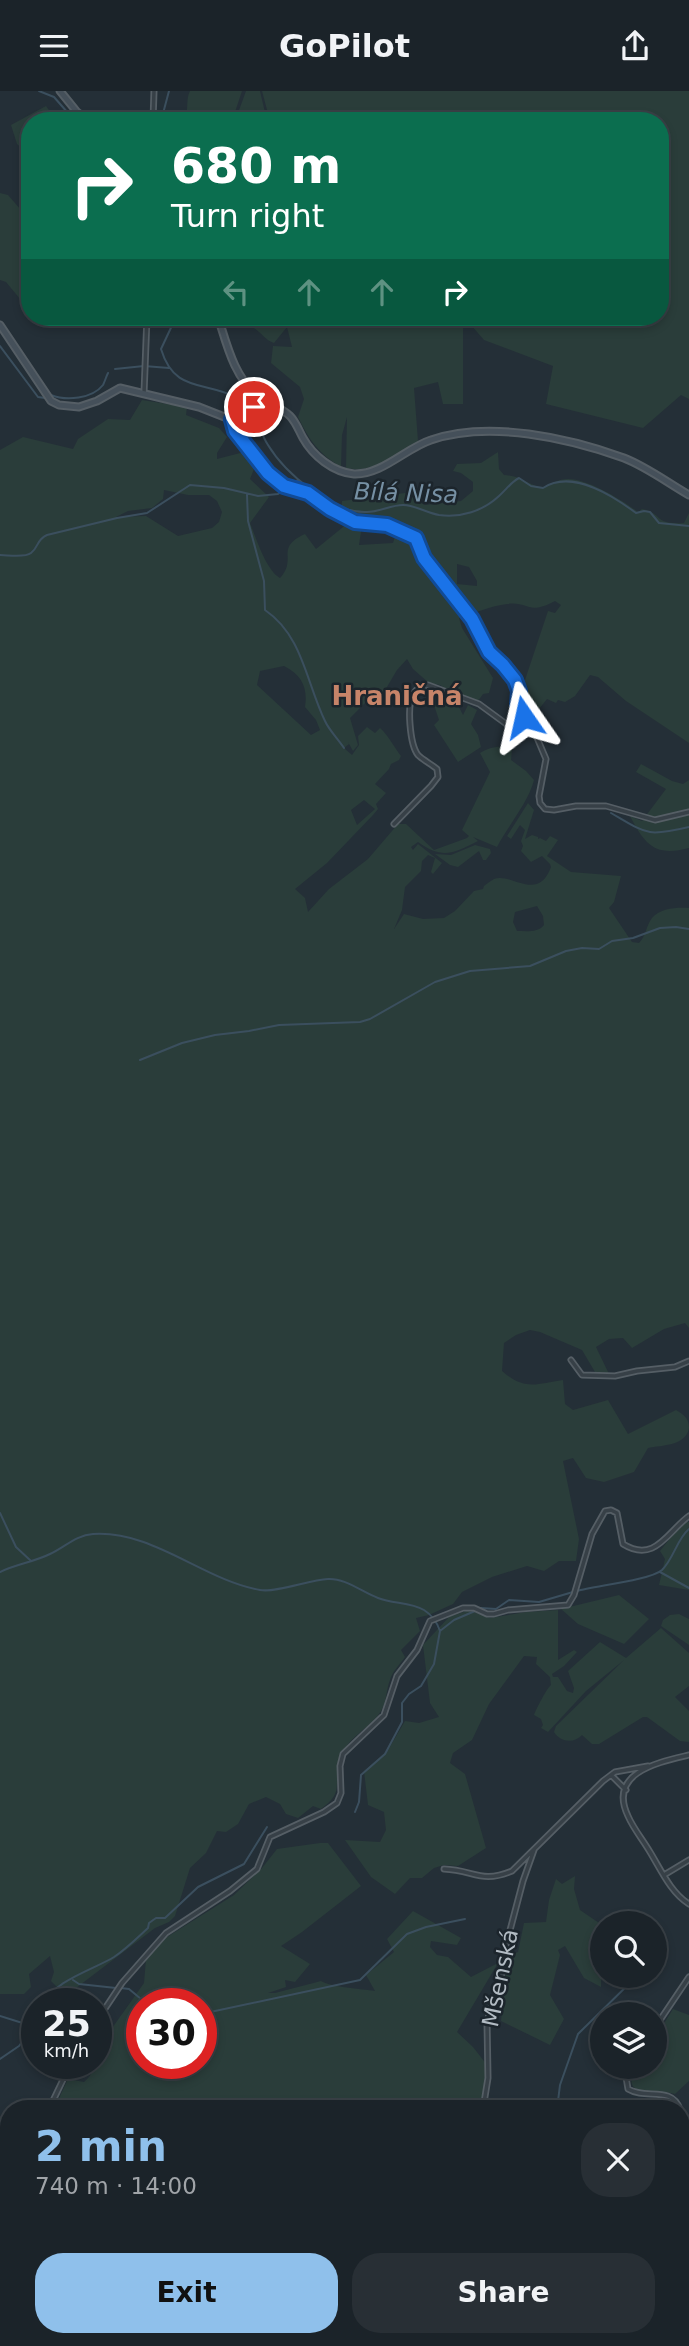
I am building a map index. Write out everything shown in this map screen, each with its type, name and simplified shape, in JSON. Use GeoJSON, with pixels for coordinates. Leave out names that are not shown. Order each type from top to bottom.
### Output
{"type":"FeatureCollection","features":[{"type":"Feature","properties":{"kind":"street"},"geometry":{"type":"LineString","coordinates":[[60,91],[77,112]]}},
{"type":"Feature","properties":{"kind":"street"},"geometry":{"type":"LineString","coordinates":[[153,112],[154,91]]}},
{"type":"Feature","properties":{"kind":"street"},"geometry":{"type":"LineString","coordinates":[[0,325],[51,401],[59,405],[85,405],[120,389],[199,407],[232,420]]}},
{"type":"Feature","properties":{"kind":"street"},"geometry":{"type":"LineString","coordinates":[[144,393],[148,326]]}},
{"type":"Feature","properties":{"kind":"street"},"geometry":{"type":"LineString","coordinates":[[221,326],[232,361],[247,385],[262,400],[290,416],[317,456],[333,468],[349,473],[366,473],[435,438],[473,432],[510,432],[566,442],[625,459],[689,495]]}},
{"type":"Feature","properties":{"kind":"street"},"geometry":{"type":"LineString","coordinates":[[232,420],[262,400]]}},
{"type":"Feature","properties":{"kind":"street"},"geometry":{"type":"LineString","coordinates":[[232,420],[235,431],[268,473],[284,486],[308,493],[355,522],[387,525],[416,538],[424,558],[472,619],[489,652],[515,680],[519,691],[518,704],[530,729],[540,742],[546,759],[539,800],[545,809],[599,806],[661,820],[689,812]]}},
{"type":"Feature","properties":{"kind":"street"},"geometry":{"type":"LineString","coordinates":[[394,824],[438,777],[437,769],[419,755],[412,743],[410,704],[413,693],[418,688],[428,685],[440,688],[479,704],[509,726],[530,729]]}},
{"type":"Feature","properties":{"kind":"street"},"geometry":{"type":"LineString","coordinates":[[521,726],[524,717]]}},
{"type":"Feature","properties":{"kind":"street"},"geometry":{"type":"LineString","coordinates":[[571,1360],[582,1375],[603,1377],[675,1367],[689,1361]]}},
{"type":"Feature","properties":{"kind":"street"},"geometry":{"type":"LineString","coordinates":[[112,1998],[166,1933],[230,1891],[257,1869],[270,1837],[324,1812],[337,1803],[341,1793],[340,1766],[343,1754],[384,1715],[397,1676],[434,1619],[463,1608],[474,1608],[494,1615],[508,1610],[568,1605],[574,1595],[592,1534],[605,1511],[611,1510],[618,1517],[623,1544],[629,1548],[641,1549],[662,1544],[689,1516]]}},
{"type":"Feature","properties":{"kind":"street"},"geometry":{"type":"LineString","coordinates":[[444,1869],[486,1878],[512,1871],[611,1775],[628,1768],[648,1766],[689,1755]]}},
{"type":"Feature","properties":{"kind":"street"},"geometry":{"type":"LineString","coordinates":[[648,1766],[633,1776],[626,1790],[624,1802],[628,1816],[664,1875],[689,1904]]}},
{"type":"Feature","properties":{"kind":"street"},"geometry":{"type":"LineString","coordinates":[[611,1775],[626,1790]]}},
{"type":"Feature","properties":{"kind":"street","name":"Mšenská"},"geometry":{"type":"LineString","coordinates":[[484,2100],[488,2078],[487,2021],[503,1970],[504,1953],[523,1881],[534,1850]]}},
{"type":"Feature","properties":{"kind":"street"},"geometry":{"type":"LineString","coordinates":[[664,1875],[689,1860]]}},
{"type":"Feature","properties":{"kind":"street"},"geometry":{"type":"LineString","coordinates":[[667,2010],[689,1977]]}},
{"type":"Feature","properties":{"kind":"street"},"geometry":{"type":"LineString","coordinates":[[53,2100],[63,2079]]}},
{"type":"Feature","properties":{"kind":"street"},"geometry":{"type":"LineString","coordinates":[[626,2079],[628,2089],[643,2095],[667,2095],[675,2100]]}},
{"type":"Feature","properties":{"kind":"green space"},"geometry":{"type":"Polygon","coordinates":[[[190,91],[242,91],[235,112],[186,112],[190,91]]]}},
{"type":"Feature","properties":{"kind":"green space"},"geometry":{"type":"Polygon","coordinates":[[[246,91],[260,91],[265,112],[238,112],[246,91]]]}},
{"type":"Feature","properties":{"kind":"green space"},"geometry":{"type":"Polygon","coordinates":[[[262,91],[689,91],[689,399],[681,395],[643,428],[546,404],[553,366],[484,340],[472,326],[669,326],[669,112],[268,112],[262,91]]]}},
{"type":"Feature","properties":{"kind":"green space"},"geometry":{"type":"Polygon","coordinates":[[[46,106],[50,112],[35,112],[46,106]]]}},
{"type":"Feature","properties":{"kind":"green space"},"geometry":{"type":"Polygon","coordinates":[[[21,120],[21,148],[17,144],[11,125],[21,120]]]}},
{"type":"Feature","properties":{"kind":"green space"},"geometry":{"type":"Polygon","coordinates":[[[0,193],[8,195],[21,210],[21,300],[6,282],[0,280],[0,193]]]}},
{"type":"Feature","properties":{"kind":"green space"},"geometry":{"type":"Polygon","coordinates":[[[250,326],[463,326],[463,404],[443,404],[438,382],[414,388],[418,441],[384,462],[366,468],[346,468],[347,417],[342,435],[341,467],[315,446],[298,417],[304,399],[300,387],[271,363],[273,346],[292,347],[287,327],[274,343],[250,326]]]}},
{"type":"Feature","properties":{"kind":"green space"},"geometry":{"type":"Polygon","coordinates":[[[142,400],[187,407],[186,415],[219,428],[227,437],[217,453],[217,459],[248,451],[254,469],[250,479],[269,497],[250,523],[266,561],[280,578],[287,565],[288,549],[296,539],[305,534],[316,549],[348,523],[362,525],[359,545],[393,543],[398,526],[341,512],[342,501],[405,493],[425,505],[461,501],[473,491],[473,482],[461,473],[453,471],[457,464],[481,463],[498,452],[499,469],[504,475],[542,488],[565,479],[576,480],[604,491],[638,512],[642,509],[649,511],[663,521],[684,523],[689,513],[689,743],[626,701],[598,677],[590,675],[575,696],[565,702],[558,700],[556,703],[547,699],[539,709],[527,714],[522,706],[522,689],[548,611],[555,613],[561,605],[555,601],[533,608],[514,604],[501,605],[459,618],[462,628],[493,678],[489,693],[483,694],[478,701],[462,698],[440,685],[429,683],[413,669],[407,659],[384,692],[365,703],[350,718],[358,745],[353,751],[348,742],[344,748],[352,755],[359,745],[358,736],[367,727],[375,733],[380,728],[383,731],[401,756],[375,784],[386,793],[376,804],[378,809],[373,815],[327,863],[295,889],[305,898],[308,912],[329,889],[368,859],[398,824],[406,824],[434,850],[467,838],[469,836],[462,830],[490,772],[480,753],[500,747],[512,750],[511,760],[534,780],[523,805],[497,847],[473,837],[478,841],[448,853],[435,851],[418,842],[411,847],[413,850],[418,844],[442,863],[433,874],[431,872],[435,858],[428,855],[422,861],[421,871],[405,887],[402,910],[394,929],[404,914],[423,919],[444,918],[455,911],[474,891],[483,889],[494,879],[508,879],[532,885],[546,878],[550,864],[542,856],[531,862],[521,851],[525,830],[520,825],[511,839],[507,836],[528,803],[534,810],[525,839],[532,835],[546,841],[550,836],[558,840],[547,856],[571,872],[621,876],[614,902],[609,908],[632,942],[639,943],[652,918],[660,912],[689,908],[689,1328],[685,1323],[664,1329],[632,1348],[623,1338],[609,1339],[596,1347],[609,1374],[595,1372],[582,1350],[530,1330],[504,1343],[502,1371],[524,1384],[563,1380],[565,1404],[573,1410],[608,1400],[628,1434],[676,1410],[686,1417],[689,1428],[687,1434],[678,1441],[648,1448],[634,1472],[604,1482],[586,1478],[573,1458],[563,1461],[579,1539],[576,1561],[559,1561],[544,1571],[527,1566],[492,1577],[462,1592],[453,1604],[416,1618],[420,1631],[401,1650],[405,1657],[391,1677],[381,1711],[346,1746],[337,1769],[336,1793],[321,1809],[313,1806],[298,1818],[286,1814],[280,1804],[266,1797],[249,1804],[238,1824],[226,1832],[217,1831],[206,1853],[190,1868],[175,1916],[169,1922],[155,1928],[76,1988],[57,1987],[51,1981],[54,1972],[50,1956],[29,1974],[30,1988],[21,1988],[21,1994],[0,1994],[0,450],[23,437],[73,449],[78,439],[108,419],[130,420],[142,400]],[[164,490],[163,499],[152,508],[128,511],[116,517],[146,516],[178,536],[212,528],[219,522],[222,512],[217,501],[209,495],[188,495],[164,490]],[[457,564],[457,584],[477,586],[469,567],[457,564]],[[284,666],[260,671],[257,685],[311,735],[320,730],[316,720],[305,707],[304,688],[299,678],[284,666]],[[364,800],[351,810],[357,825],[375,809],[364,800]],[[537,906],[515,912],[513,922],[517,931],[535,930],[544,925],[543,916],[537,906]]]}},
{"type":"Feature","properties":{"kind":"green space"},"geometry":{"type":"Polygon","coordinates":[[[428,687],[450,696],[463,715],[468,705],[477,710],[471,724],[481,747],[458,762],[434,725],[439,720],[428,687]]]}},
{"type":"Feature","properties":{"kind":"green space"},"geometry":{"type":"Polygon","coordinates":[[[641,764],[672,781],[683,784],[689,780],[689,848],[668,851],[659,849],[646,841],[635,826],[630,816],[642,821],[666,789],[636,772],[641,764]]]}},
{"type":"Feature","properties":{"kind":"green space"},"geometry":{"type":"Polygon","coordinates":[[[475,845],[490,849],[491,853],[486,860],[483,860],[479,851],[458,867],[450,865],[435,854],[451,855],[475,845]]]}},
{"type":"Feature","properties":{"kind":"green space"},"geometry":{"type":"Polygon","coordinates":[[[683,1522],[689,1522],[689,1590],[659,1585],[665,1559],[660,1551],[683,1522]]]}},
{"type":"Feature","properties":{"kind":"green space"},"geometry":{"type":"Polygon","coordinates":[[[619,1595],[649,1619],[624,1644],[578,1624],[561,1609],[619,1595]]]}},
{"type":"Feature","properties":{"kind":"green space"},"geometry":{"type":"Polygon","coordinates":[[[469,1610],[490,1618],[558,1610],[558,1660],[574,1650],[577,1652],[552,1674],[553,1677],[558,1677],[567,1691],[573,1693],[568,1671],[600,1642],[626,1658],[661,1628],[689,1653],[689,1686],[675,1697],[689,1711],[689,1742],[680,1741],[647,1717],[599,1744],[592,1744],[582,1735],[571,1741],[563,1740],[554,1732],[556,1726],[624,1660],[586,1691],[548,1732],[541,1728],[541,1719],[534,1715],[551,1685],[550,1677],[536,1664],[537,1657],[524,1656],[489,1704],[472,1740],[453,1753],[450,1763],[465,1774],[486,1848],[458,1866],[444,1865],[434,1868],[422,1878],[410,1878],[395,1894],[371,1877],[345,1840],[380,1842],[386,1830],[384,1812],[368,1805],[364,1771],[388,1750],[405,1721],[419,1723],[439,1717],[430,1703],[423,1645],[449,1617],[469,1610]]]}},
{"type":"Feature","properties":{"kind":"green space"},"geometry":{"type":"Polygon","coordinates":[[[679,1614],[689,1619],[689,1645],[661,1626],[663,1620],[670,1615],[679,1614]]]}},
{"type":"Feature","properties":{"kind":"green space"},"geometry":{"type":"Polygon","coordinates":[[[320,1843],[328,1843],[361,1886],[281,1946],[310,1964],[295,1982],[285,1980],[286,1987],[268,1993],[321,1981],[375,1991],[366,1975],[394,1952],[387,1939],[413,1911],[461,1938],[457,1945],[431,1941],[430,1947],[437,1955],[448,1957],[471,1977],[498,1963],[457,2032],[487,2065],[481,2100],[58,2100],[68,2079],[84,2082],[87,2079],[112,2079],[112,2028],[126,2008],[126,2079],[217,2079],[217,1988],[140,1988],[144,1983],[146,1959],[167,1937],[234,1895],[277,1849],[320,1843]]]}},
{"type":"Feature","properties":{"kind":"green space"},"geometry":{"type":"Polygon","coordinates":[[[575,1876],[574,1889],[580,1910],[590,1917],[590,1981],[584,1978],[565,1946],[558,1950],[560,1955],[550,1995],[564,2019],[550,2045],[501,2021],[507,1956],[518,1952],[524,1923],[546,1922],[556,1879],[562,1884],[575,1876]]]}},
{"type":"Feature","properties":{"kind":"green space"},"geometry":{"type":"Polygon","coordinates":[[[673,2009],[689,2015],[689,2081],[675,2094],[641,2091],[632,2084],[632,2079],[667,2079],[667,2019],[673,2009]]]}},
{"type":"Feature","properties":{"kind":"waterway","name":"Bílá Nisa"},"geometry":{"type":"LineString","coordinates":[[39,91],[54,97],[67,112]]}},
{"type":"Feature","properties":{"kind":"waterway"},"geometry":{"type":"LineString","coordinates":[[163,112],[169,91]]}},
{"type":"Feature","properties":{"kind":"waterway","name":"Bílá Nisa"},"geometry":{"type":"LineString","coordinates":[[172,326],[161,349],[173,372],[181,379],[224,392],[250,406]]}},
{"type":"Feature","properties":{"kind":"waterway"},"geometry":{"type":"LineString","coordinates":[[0,346],[38,397],[86,396],[103,385],[108,373]]}},
{"type":"Feature","properties":{"kind":"waterway"},"geometry":{"type":"LineString","coordinates":[[115,369],[144,366],[169,368]]}},
{"type":"Feature","properties":{"kind":"waterway","name":"Bílá Nisa"},"geometry":{"type":"LineString","coordinates":[[253,411],[266,441],[286,468],[325,499],[354,511],[372,512],[403,505],[439,515],[463,514],[486,506],[519,478],[531,486],[543,488],[566,481],[579,483],[604,492],[636,513],[650,512],[659,523],[689,526]]}},
{"type":"Feature","properties":{"kind":"waterway"},"geometry":{"type":"LineString","coordinates":[[0,555],[28,555],[47,535],[147,513],[190,485],[224,488],[258,496],[278,494],[298,480]]}},
{"type":"Feature","properties":{"kind":"waterway"},"geometry":{"type":"LineString","coordinates":[[247,495],[248,521],[264,581],[265,610],[278,621],[296,646],[325,721],[344,748]]}},
{"type":"Feature","properties":{"kind":"waterway"},"geometry":{"type":"LineString","coordinates":[[611,813],[648,832],[689,827]]}},
{"type":"Feature","properties":{"kind":"waterway"},"geometry":{"type":"LineString","coordinates":[[140,1060],[182,1043],[215,1035],[279,1025],[360,1022],[435,982],[470,971],[530,966],[566,951],[599,949],[612,941],[633,938],[660,928],[689,929]]}},
{"type":"Feature","properties":{"kind":"waterway"},"geometry":{"type":"LineString","coordinates":[[0,1513],[16,1547],[31,1561]]}},
{"type":"Feature","properties":{"kind":"waterway"},"geometry":{"type":"LineString","coordinates":[[577,1591],[656,1574],[666,1565],[689,1529]]}},
{"type":"Feature","properties":{"kind":"waterway"},"geometry":{"type":"LineString","coordinates":[[0,1572],[44,1557],[81,1537],[93,1534],[115,1535],[157,1547],[239,1585],[260,1590],[275,1590],[328,1579],[341,1581],[378,1598],[424,1610],[434,1619],[440,1631]]}},
{"type":"Feature","properties":{"kind":"waterway"},"geometry":{"type":"LineString","coordinates":[[660,1572],[689,1588]]}},
{"type":"Feature","properties":{"kind":"waterway"},"geometry":{"type":"LineString","coordinates":[[481,1608],[496,1609],[509,1600],[539,1602],[573,1592]]}},
{"type":"Feature","properties":{"kind":"waterway"},"geometry":{"type":"LineString","coordinates":[[355,1812],[359,1802],[361,1775],[385,1754],[402,1722],[402,1703],[421,1686],[434,1664],[440,1631],[454,1620],[475,1611]]}},
{"type":"Feature","properties":{"kind":"waterway"},"geometry":{"type":"LineString","coordinates":[[57,1988],[118,1954],[148,1928],[149,1923],[156,1918],[165,1918],[198,1887],[244,1864],[267,1827]]}},
{"type":"Feature","properties":{"kind":"waterway"},"geometry":{"type":"LineString","coordinates":[[217,2011],[360,1980],[407,1934],[465,1919]]}},
{"type":"Feature","properties":{"kind":"waterway"},"geometry":{"type":"LineString","coordinates":[[73,1980],[79,1984],[116,1988]]}},
{"type":"Feature","properties":{"kind":"waterway"},"geometry":{"type":"LineString","coordinates":[[121,1988],[126,1989]]}},
{"type":"Feature","properties":{"kind":"waterway"},"geometry":{"type":"LineString","coordinates":[[558,2100],[560,2085],[578,2034],[625,1988]]}},
{"type":"Feature","properties":{"kind":"waterway"},"geometry":{"type":"LineString","coordinates":[[0,2016],[21,2023]]}},
{"type":"Feature","properties":{"kind":"waterway"},"geometry":{"type":"LineString","coordinates":[[0,2059],[21,2043]]}},
{"type":"Feature","properties":{"kind":"district","name":"Hraničná"},"geometry":{"type":"Point","coordinates":[397,696]}},
{"type":"Feature","properties":{"kind":"route"},"geometry":{"type":"LineString","coordinates":[[254,407],[232,420],[235,431],[275,481],[308,493],[355,522],[387,525],[416,538],[424,558],[472,619],[489,652],[519,686],[518,704],[524,717]]}}]}
